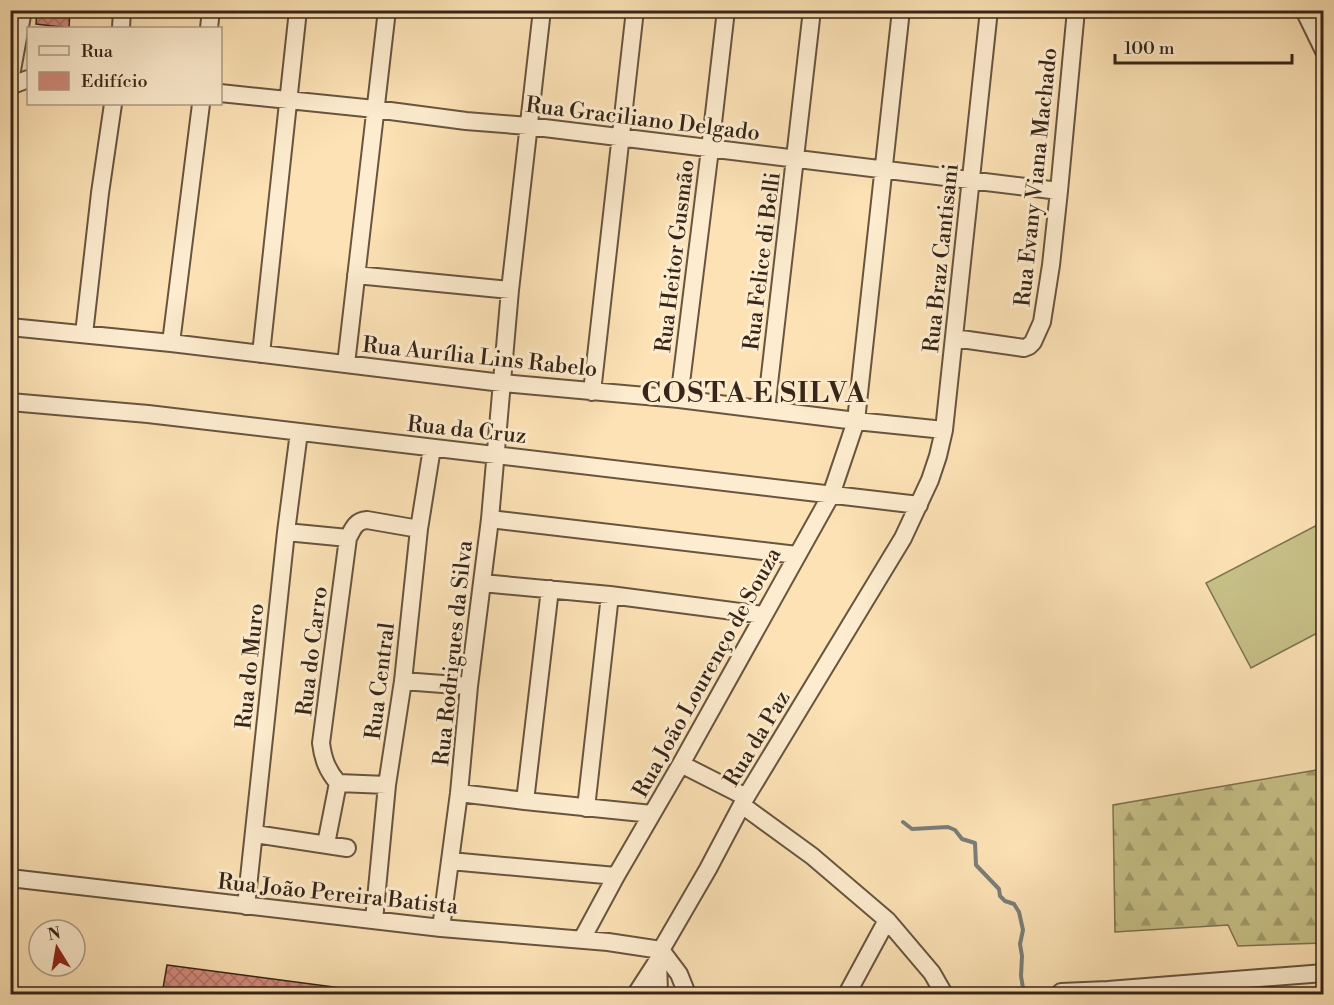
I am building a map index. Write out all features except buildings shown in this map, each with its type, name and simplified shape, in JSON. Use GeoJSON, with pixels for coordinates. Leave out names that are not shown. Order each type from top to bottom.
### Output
{"type":"FeatureCollection","features":[{"type":"Feature","properties":{"kind":"street"},"geometry":{"type":"LineString","coordinates":[[10,81],[18,62],[23,10]]}},
{"type":"Feature","properties":{"kind":"street"},"geometry":{"type":"LineString","coordinates":[[121,27],[122,10]]}},
{"type":"Feature","properties":{"kind":"street"},"geometry":{"type":"LineString","coordinates":[[209,27],[211,10]]}},
{"type":"Feature","properties":{"kind":"street"},"geometry":{"type":"LineString","coordinates":[[261,354],[298,10]]}},
{"type":"Feature","properties":{"kind":"street"},"geometry":{"type":"LineString","coordinates":[[346,364],[387,10]]}},
{"type":"Feature","properties":{"kind":"street","name":"Rua Rodrigues da Silva"},"geometry":{"type":"LineString","coordinates":[[441,928],[459,793],[469,686],[490,519],[510,290],[542,10]]}},
{"type":"Feature","properties":{"kind":"street"},"geometry":{"type":"LineString","coordinates":[[592,392],[635,10]]}},
{"type":"Feature","properties":{"kind":"street","name":"Rua Heitor Gusmão"},"geometry":{"type":"LineString","coordinates":[[679,399],[726,10]]}},
{"type":"Feature","properties":{"kind":"street","name":"Rua Felice di Belli"},"geometry":{"type":"LineString","coordinates":[[766,410],[812,10]]}},
{"type":"Feature","properties":{"kind":"street","name":"Rua João Lourenço de Souza"},"geometry":{"type":"LineString","coordinates":[[582,939],[831,495],[856,421],[901,10]]}},
{"type":"Feature","properties":{"kind":"street","name":"Rua Braz Cantisani"},"geometry":{"type":"LineString","coordinates":[[919,506],[936,464],[944,430],[989,10]]}},
{"type":"Feature","properties":{"kind":"street","name":"Rua Evany Viana Machado"},"geometry":{"type":"LineString","coordinates":[[954,338],[1024,348],[1029,346],[1036,336],[1042,322],[1051,265],[1076,10]]}},
{"type":"Feature","properties":{"kind":"street"},"geometry":{"type":"LineString","coordinates":[[1304,10],[1323,51]]}},
{"type":"Feature","properties":{"kind":"street"},"geometry":{"type":"LineString","coordinates":[[10,86],[27,79]]}},
{"type":"Feature","properties":{"kind":"street","name":"Rua Graciliano Delgado"},"geometry":{"type":"LineString","coordinates":[[222,93],[528,126],[1059,191]]}},
{"type":"Feature","properties":{"kind":"street"},"geometry":{"type":"LineString","coordinates":[[84,334],[113,105]]}},
{"type":"Feature","properties":{"kind":"street"},"geometry":{"type":"LineString","coordinates":[[171,344],[201,105]]}},
{"type":"Feature","properties":{"kind":"street"},"geometry":{"type":"LineString","coordinates":[[356,275],[510,290]]}},
{"type":"Feature","properties":{"kind":"street","name":"Rua Aurília Lins Rabelo"},"geometry":{"type":"LineString","coordinates":[[10,327],[944,430]]}},
{"type":"Feature","properties":{"kind":"street","name":"Rua da Cruz"},"geometry":{"type":"LineString","coordinates":[[10,402],[148,414],[919,506]]}},
{"type":"Feature","properties":{"kind":"street","name":"Rua do Muro"},"geometry":{"type":"LineString","coordinates":[[246,906],[286,531],[299,432]]}},
{"type":"Feature","properties":{"kind":"street","name":"Rua Central"},"geometry":{"type":"LineString","coordinates":[[374,920],[387,785],[403,681],[418,529],[432,448]]}},
{"type":"Feature","properties":{"kind":"street","name":"Rua da Paz"},"geometry":{"type":"LineString","coordinates":[[636,994],[744,801],[903,538],[919,506]]}},
{"type":"Feature","properties":{"kind":"street"},"geometry":{"type":"LineString","coordinates":[[490,519],[797,555]]}},
{"type":"Feature","properties":{"kind":"street"},"geometry":{"type":"LineString","coordinates":[[286,531],[348,538],[355,525],[367,520],[418,529]]}},
{"type":"Feature","properties":{"kind":"street","name":"Rua do Carro"},"geometry":{"type":"LineString","coordinates":[[338,783],[329,773],[321,743],[348,538]]}},
{"type":"Feature","properties":{"kind":"street"},"geometry":{"type":"LineString","coordinates":[[482,583],[610,595],[764,615]]}},
{"type":"Feature","properties":{"kind":"street"},"geometry":{"type":"LineString","coordinates":[[525,801],[549,589]]}},
{"type":"Feature","properties":{"kind":"street"},"geometry":{"type":"LineString","coordinates":[[586,808],[610,595]]}},
{"type":"Feature","properties":{"kind":"street"},"geometry":{"type":"LineString","coordinates":[[403,681],[469,686]]}},
{"type":"Feature","properties":{"kind":"street"},"geometry":{"type":"LineString","coordinates":[[681,765],[744,801],[887,920],[932,973],[945,994]]}},
{"type":"Feature","properties":{"kind":"street"},"geometry":{"type":"LineString","coordinates":[[326,844],[338,783],[387,785]]}},
{"type":"Feature","properties":{"kind":"street"},"geometry":{"type":"LineString","coordinates":[[459,793],[652,814]]}},
{"type":"Feature","properties":{"kind":"street"},"geometry":{"type":"LineString","coordinates":[[255,834],[347,848]]}},
{"type":"Feature","properties":{"kind":"street"},"geometry":{"type":"LineString","coordinates":[[450,861],[616,876]]}},
{"type":"Feature","properties":{"kind":"street","name":"Rua João Pereira Batista"},"geometry":{"type":"LineString","coordinates":[[10,878],[441,928],[582,939],[631,945],[659,955]]}},
{"type":"Feature","properties":{"kind":"street"},"geometry":{"type":"LineString","coordinates":[[847,994],[887,920]]}},
{"type":"Feature","properties":{"kind":"street"},"geometry":{"type":"LineString","coordinates":[[659,955],[659,994]]}},
{"type":"Feature","properties":{"kind":"street"},"geometry":{"type":"LineString","coordinates":[[659,955],[679,974],[687,994]]}},
{"type":"Feature","properties":{"kind":"street"},"geometry":{"type":"LineString","coordinates":[[1061,992],[1104,992],[1323,973]]}},
{"type":"Feature","properties":{"kind":"green space"},"geometry":{"type":"Polygon","coordinates":[[[1323,522],[1323,630],[1251,668],[1206,583],[1323,522]]]}},
{"type":"Feature","properties":{"kind":"green space"},"geometry":{"type":"Polygon","coordinates":[[[1323,769],[1323,943],[1238,946],[1228,925],[1115,932],[1113,805],[1323,769]]]}},
{"type":"Feature","properties":{"kind":"waterway"},"geometry":{"type":"LineString","coordinates":[[903,822],[912,829],[948,827],[955,830],[962,839],[975,843],[976,865],[999,889],[1000,896],[1005,901],[1014,904],[1019,912],[1023,930],[1020,944],[1024,994]]}},
{"type":"Feature","properties":{"kind":"district","name":"COSTA E SILVA"},"geometry":{"type":"Point","coordinates":[754,392]}}]}
